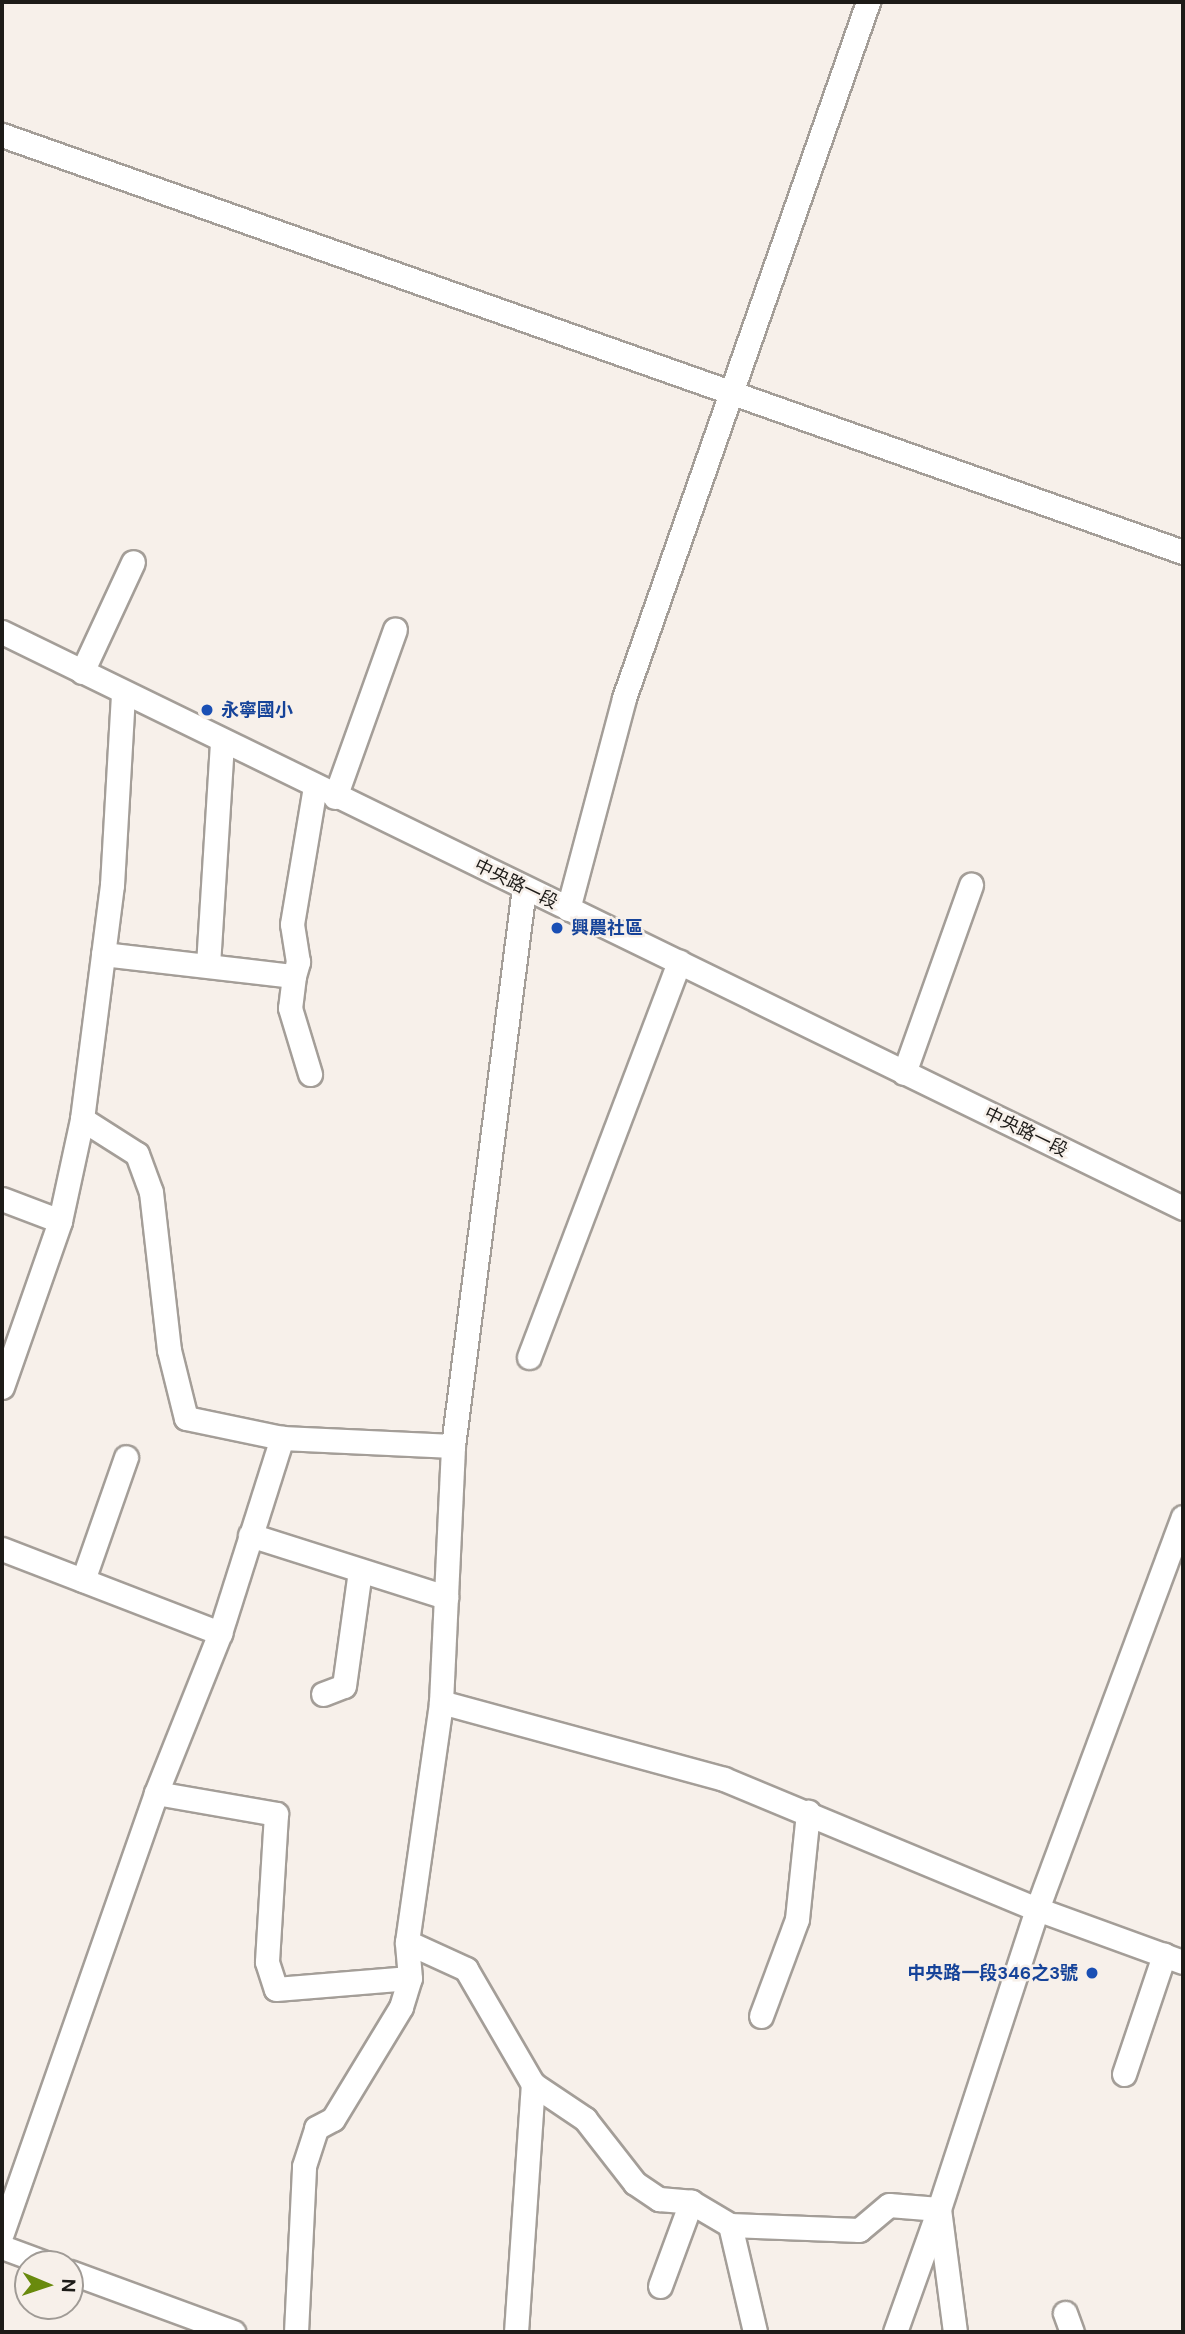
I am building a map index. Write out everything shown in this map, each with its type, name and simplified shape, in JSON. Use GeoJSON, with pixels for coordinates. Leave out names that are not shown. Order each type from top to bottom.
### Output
{"type":"FeatureCollection","features":[{"type":"Feature","properties":{"kind":"street"},"geometry":{"type":"LineString","coordinates":[[568,909],[624,698],[868,2]]}},
{"type":"Feature","properties":{"kind":"street"},"geometry":{"type":"LineString","coordinates":[[2,135],[1183,552]]}},
{"type":"Feature","properties":{"kind":"street"},"geometry":{"type":"LineString","coordinates":[[82,672],[133,562]]}},
{"type":"Feature","properties":{"kind":"street"},"geometry":{"type":"LineString","coordinates":[[310,1074],[290,1008],[298,962],[292,924],[325,792],[395,629]]}},
{"type":"Feature","properties":{"kind":"street","name":"中央路一段"},"geometry":{"type":"LineString","coordinates":[[2,632],[325,792],[1183,1208]]}},
{"type":"Feature","properties":{"kind":"street"},"geometry":{"type":"LineString","coordinates":[[2,1387],[60,1221],[82,1119],[103,954],[123,693]]}},
{"type":"Feature","properties":{"kind":"street"},"geometry":{"type":"LineString","coordinates":[[208,965],[222,741]]}},
{"type":"Feature","properties":{"kind":"street"},"geometry":{"type":"LineString","coordinates":[[904,1073],[971,885]]}},
{"type":"Feature","properties":{"kind":"street"},"geometry":{"type":"LineString","coordinates":[[296,2332],[304,2166],[316,2128],[333,2119],[401,2007],[410,1978],[407,1942],[441,1702],[453,1446],[524,888]]}},
{"type":"Feature","properties":{"kind":"street"},"geometry":{"type":"LineString","coordinates":[[103,954],[294,976]]}},
{"type":"Feature","properties":{"kind":"street"},"geometry":{"type":"LineString","coordinates":[[529,1357],[679,962]]}},
{"type":"Feature","properties":{"kind":"street"},"geometry":{"type":"LineString","coordinates":[[82,1119],[137,1154],[150,1192],[169,1350],[187,1419],[282,1438],[453,1446]]}},
{"type":"Feature","properties":{"kind":"street"},"geometry":{"type":"LineString","coordinates":[[2,1199],[60,1221]]}},
{"type":"Feature","properties":{"kind":"street"},"geometry":{"type":"LineString","coordinates":[[2,2233],[156,1793],[220,1633],[282,1438]]}},
{"type":"Feature","properties":{"kind":"street"},"geometry":{"type":"LineString","coordinates":[[83,1580],[126,1457]]}},
{"type":"Feature","properties":{"kind":"street"},"geometry":{"type":"LineString","coordinates":[[895,2332],[939,2209],[1037,1909],[1183,1517]]}},
{"type":"Feature","properties":{"kind":"street"},"geometry":{"type":"LineString","coordinates":[[250,1535],[446,1598]]}},
{"type":"Feature","properties":{"kind":"street"},"geometry":{"type":"LineString","coordinates":[[2,1549],[220,1633]]}},
{"type":"Feature","properties":{"kind":"street"},"geometry":{"type":"LineString","coordinates":[[323,1694],[344,1686],[360,1571]]}},
{"type":"Feature","properties":{"kind":"street"},"geometry":{"type":"LineString","coordinates":[[441,1702],[724,1779],[1037,1909],[1173,1959],[1125,2074]]}},
{"type":"Feature","properties":{"kind":"street"},"geometry":{"type":"LineString","coordinates":[[156,1793],[276,1814],[267,1962],[276,1989],[410,1978]]}},
{"type":"Feature","properties":{"kind":"street"},"geometry":{"type":"LineString","coordinates":[[761,2016],[797,1919],[808,1812]]}},
{"type":"Feature","properties":{"kind":"street"},"geometry":{"type":"LineString","coordinates":[[407,1942],[466,1969],[533,2084],[585,2119],[635,2183],[659,2199],[691,2202],[730,2225],[859,2230],[889,2205],[939,2209]]}},
{"type":"Feature","properties":{"kind":"street"},"geometry":{"type":"LineString","coordinates":[[516,2332],[533,2084]]}},
{"type":"Feature","properties":{"kind":"street"},"geometry":{"type":"LineString","coordinates":[[660,2286],[691,2202]]}},
{"type":"Feature","properties":{"kind":"street"},"geometry":{"type":"LineString","coordinates":[[939,2209],[955,2332]]}},
{"type":"Feature","properties":{"kind":"street"},"geometry":{"type":"LineString","coordinates":[[730,2225],[755,2332]]}},
{"type":"Feature","properties":{"kind":"street"},"geometry":{"type":"LineString","coordinates":[[84,2277],[233,2332]]}},
{"type":"Feature","properties":{"kind":"place","name":"永寧國小"},"geometry":{"type":"Point","coordinates":[207,710]}},
{"type":"Feature","properties":{"kind":"place","name":"興農社區"},"geometry":{"type":"Point","coordinates":[557,928]}},
{"type":"Feature","properties":{"kind":"place","name":"中央路一段346之3號"},"geometry":{"type":"Point","coordinates":[1092,1973]}}]}
